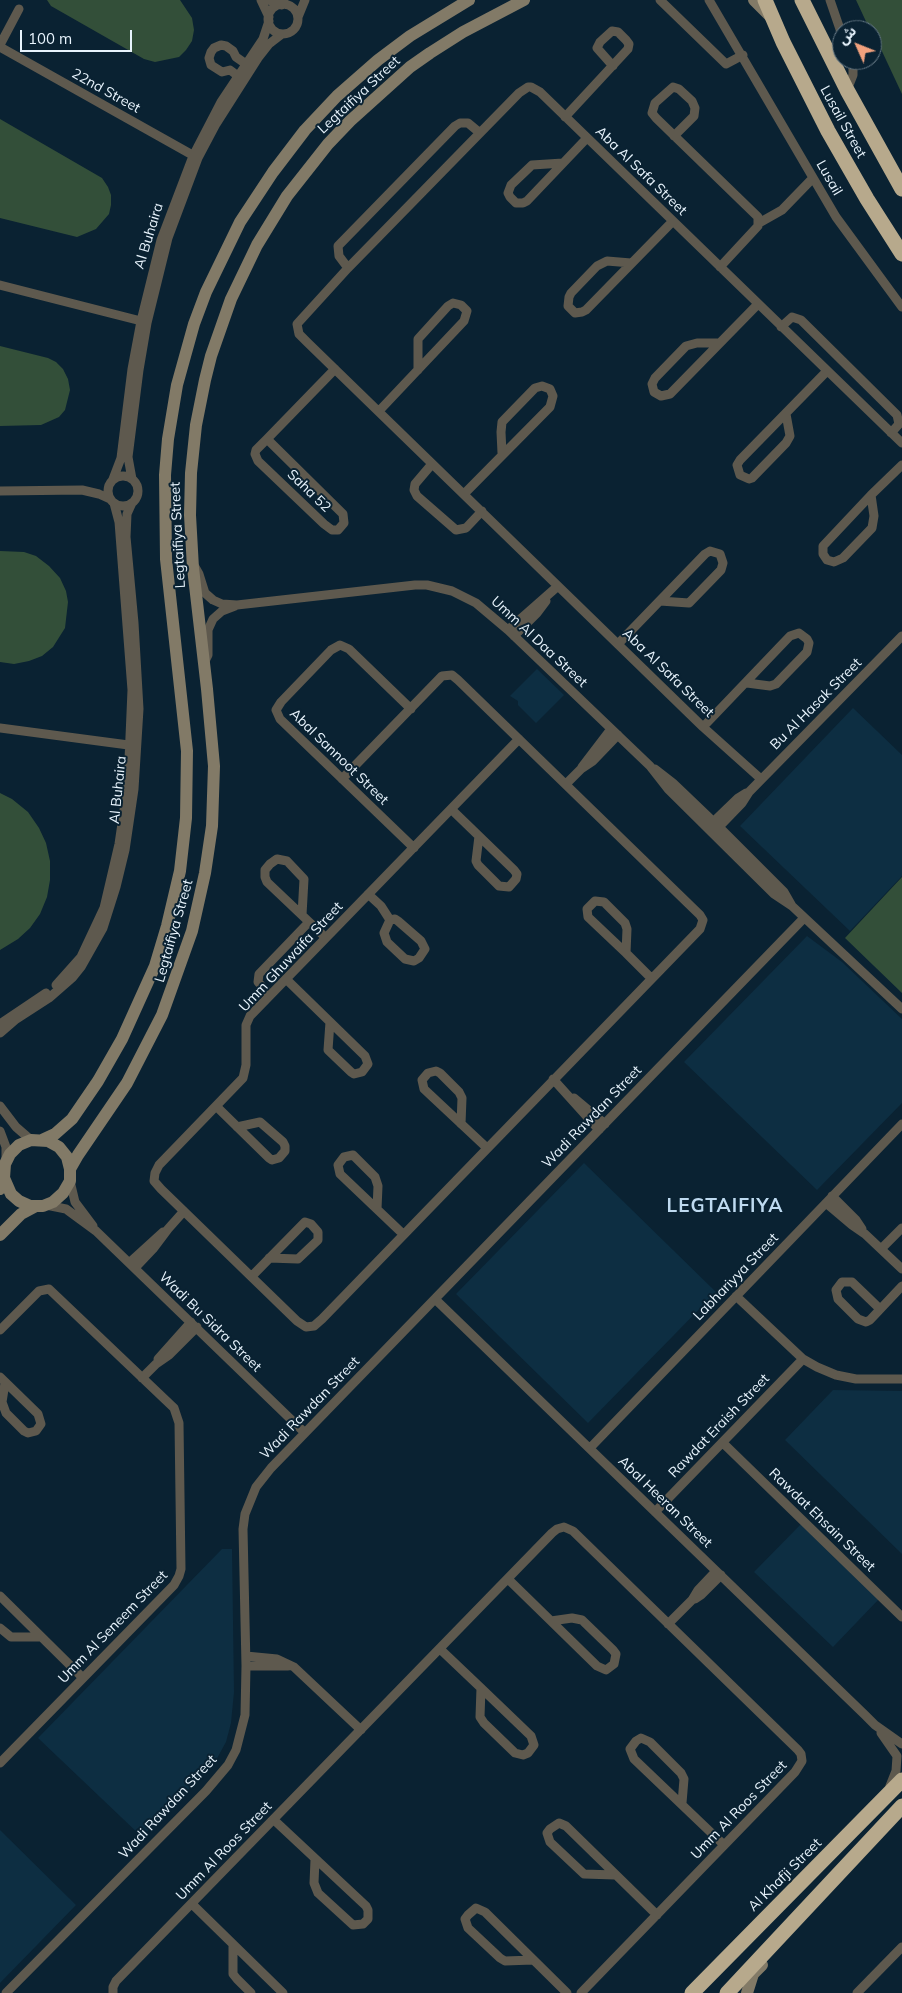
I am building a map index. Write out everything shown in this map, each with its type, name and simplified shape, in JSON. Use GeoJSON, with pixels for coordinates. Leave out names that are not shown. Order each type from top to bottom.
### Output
{"type":"FeatureCollection","features":[{"type":"Feature","properties":{"kind":"highway","name":"Lusail Street"},"geometry":{"type":"LineString","coordinates":[[765,0],[828,131],[867,199],[902,254]]}},
{"type":"Feature","properties":{"kind":"highway","name":"Lusail Street"},"geometry":{"type":"LineString","coordinates":[[802,0],[847,90],[902,189]]}},
{"type":"Feature","properties":{"kind":"highway","name":"Al Khafji Street"},"geometry":{"type":"LineString","coordinates":[[692,1993],[902,1780]]}},
{"type":"Feature","properties":{"kind":"highway"},"geometry":{"type":"LineString","coordinates":[[727,1993],[902,1806]]}},
{"type":"Feature","properties":{"kind":"street"},"geometry":{"type":"LineString","coordinates":[[261,0],[273,30],[282,34]]}},
{"type":"Feature","properties":{"kind":"street"},"geometry":{"type":"LineString","coordinates":[[269,0],[293,8],[298,17]]}},
{"type":"Feature","properties":{"kind":"street","name":"Al Buhaira"},"geometry":{"type":"LineString","coordinates":[[0,1032],[49,994],[66,975],[77,962],[106,911],[120,854],[134,746],[134,674],[123,544],[118,514],[108,493],[121,458],[144,322],[165,237],[196,157],[246,64],[263,39],[273,9],[294,0]]}},
{"type":"Feature","properties":{"kind":"street","name":"Al Buhaira"},"geometry":{"type":"LineString","coordinates":[[239,78],[266,48],[282,34],[294,29],[305,0]]}},
{"type":"Feature","properties":{"kind":"street","name":"Legtaifiya Street"},"geometry":{"type":"LineString","coordinates":[[37,1140],[55,1134],[72,1119],[98,1081],[122,1039],[155,966],[180,871],[186,824],[187,751],[166,559],[164,475],[177,385],[186,350],[206,292],[222,257],[255,198],[281,160],[311,124],[344,90],[378,60],[424,26],[469,0]]}},
{"type":"Feature","properties":{"kind":"street","name":"Legtaifiya Street"},"geometry":{"type":"LineString","coordinates":[[70,1175],[82,1148],[115,1102],[153,1035],[174,988],[192,931],[210,846],[214,785],[212,734],[193,565],[190,515],[191,473],[200,401],[221,326],[241,276],[265,230],[287,196],[340,130],[371,100],[410,67],[462,32],[524,0]]}},
{"type":"Feature","properties":{"kind":"street"},"geometry":{"type":"LineString","coordinates":[[660,0],[726,64],[743,55]]}},
{"type":"Feature","properties":{"kind":"street","name":"Lusail"},"geometry":{"type":"LineString","coordinates":[[709,0],[743,55],[836,218],[902,307]]}},
{"type":"Feature","properties":{"kind":"street"},"geometry":{"type":"LineString","coordinates":[[754,0],[773,20]]}},
{"type":"Feature","properties":{"kind":"street"},"geometry":{"type":"LineString","coordinates":[[830,0],[837,20]]}},
{"type":"Feature","properties":{"kind":"street","name":"22nd Street"},"geometry":{"type":"LineString","coordinates":[[19,9],[0,46],[196,157]]}},
{"type":"Feature","properties":{"kind":"street"},"geometry":{"type":"LineString","coordinates":[[239,78],[230,70],[222,72],[211,65],[209,58],[211,52],[221,45],[226,46],[246,64]]}},
{"type":"Feature","properties":{"kind":"street"},"geometry":{"type":"LineString","coordinates":[[565,117],[613,66]]}},
{"type":"Feature","properties":{"kind":"street"},"geometry":{"type":"LineString","coordinates":[[847,90],[853,70]]}},
{"type":"Feature","properties":{"kind":"street","name":"Aba Al Safa Street"},"geometry":{"type":"LineString","coordinates":[[762,778],[703,726],[432,464],[299,334],[297,324],[348,268],[519,93],[528,87],[535,88],[902,443]]}},
{"type":"Feature","properties":{"kind":"street"},"geometry":{"type":"LineString","coordinates":[[674,136],[694,116],[695,108],[692,101],[680,89],[673,87],[655,103],[652,110],[656,118],[674,136],[750,208],[758,217],[759,224]]}},
{"type":"Feature","properties":{"kind":"street"},"geometry":{"type":"LineString","coordinates":[[348,268],[339,256],[338,246],[414,167],[460,122],[471,124],[480,133]]}},
{"type":"Feature","properties":{"kind":"street"},"geometry":{"type":"LineString","coordinates":[[563,163],[532,165],[510,186],[508,193],[510,197],[516,203],[523,203],[527,200],[563,163],[587,138]]}},
{"type":"Feature","properties":{"kind":"street"},"geometry":{"type":"LineString","coordinates":[[720,267],[759,224],[782,210],[813,178]]}},
{"type":"Feature","properties":{"kind":"street"},"geometry":{"type":"LineString","coordinates":[[631,263],[607,261],[597,266],[571,293],[567,302],[568,306],[575,313],[582,312],[631,263],[673,221]]}},
{"type":"Feature","properties":{"kind":"street"},"geometry":{"type":"LineString","coordinates":[[0,284],[144,322]]}},
{"type":"Feature","properties":{"kind":"street"},"geometry":{"type":"LineString","coordinates":[[379,411],[418,370],[464,321],[467,311],[461,305],[454,303],[448,306],[418,339],[418,370]]}},
{"type":"Feature","properties":{"kind":"street"},"geometry":{"type":"LineString","coordinates":[[718,343],[697,343],[686,346],[655,378],[652,384],[654,392],[662,396],[670,394],[758,304]]}},
{"type":"Feature","properties":{"kind":"street"},"geometry":{"type":"LineString","coordinates":[[781,327],[792,317],[801,320],[898,414],[899,424],[891,433]]}},
{"type":"Feature","properties":{"kind":"street","name":"Saha 52"},"geometry":{"type":"LineString","coordinates":[[267,439],[343,514],[344,523],[338,530],[332,530],[324,524],[258,461],[255,454],[256,450],[335,369]]}},
{"type":"Feature","properties":{"kind":"street"},"geometry":{"type":"LineString","coordinates":[[786,414],[790,436],[786,443],[752,478],[749,479],[740,475],[737,465],[740,460],[827,371]]}},
{"type":"Feature","properties":{"kind":"street"},"geometry":{"type":"LineString","coordinates":[[464,494],[502,453],[550,407],[553,396],[550,389],[542,386],[535,388],[506,417],[501,426],[502,453]]}},
{"type":"Feature","properties":{"kind":"street","name":"Al Buhaira"},"geometry":{"type":"LineString","coordinates":[[123,544],[127,514],[138,491],[132,479],[128,458],[132,398]]}},
{"type":"Feature","properties":{"kind":"street"},"geometry":{"type":"LineString","coordinates":[[432,464],[414,484],[414,490],[418,496],[456,530],[466,528],[482,511]]}},
{"type":"Feature","properties":{"kind":"street"},"geometry":{"type":"LineString","coordinates":[[871,495],[874,516],[872,528],[843,558],[834,562],[827,560],[823,554],[823,546],[871,495],[902,465]]}},
{"type":"Feature","properties":{"kind":"street"},"geometry":{"type":"LineString","coordinates":[[82,490],[112,482],[123,476],[132,479]]}},
{"type":"Feature","properties":{"kind":"street"},"geometry":{"type":"LineString","coordinates":[[0,490],[82,490],[99,494],[123,506],[132,503]]}},
{"type":"Feature","properties":{"kind":"street"},"geometry":{"type":"LineString","coordinates":[[618,644],[704,554],[710,551],[720,554],[723,562],[721,570],[689,602],[660,601]]}},
{"type":"Feature","properties":{"kind":"street","name":"Umm Al Daa Street"},"geometry":{"type":"LineString","coordinates":[[193,565],[199,574],[203,589],[211,598],[222,604],[237,605],[404,585],[427,585],[452,591],[468,598],[483,608],[511,633],[650,766],[673,783],[713,827],[784,892],[792,906],[804,918],[902,1009]]}},
{"type":"Feature","properties":{"kind":"street"},"geometry":{"type":"LineString","coordinates":[[511,633],[537,613],[558,586]]}},
{"type":"Feature","properties":{"kind":"street","name":"Umm Al Daa Street"},"geometry":{"type":"LineString","coordinates":[[204,663],[210,649],[208,630],[212,621],[222,611],[237,605]]}},
{"type":"Feature","properties":{"kind":"street"},"geometry":{"type":"LineString","coordinates":[[703,726],[790,636],[799,634],[807,639],[809,643],[807,652],[776,684],[770,686],[747,682]]}},
{"type":"Feature","properties":{"kind":"street","name":"Bu Al Hasak Street"},"geometry":{"type":"LineString","coordinates":[[713,827],[738,798],[749,792],[902,636]]}},
{"type":"Feature","properties":{"kind":"street","name":"Abal Sannoot Street"},"geometry":{"type":"LineString","coordinates":[[411,708],[347,647],[337,646],[278,705],[277,714],[414,848]]}},
{"type":"Feature","properties":{"kind":"street","name":"Umm Ghuwaifa Street"},"geometry":{"type":"LineString","coordinates":[[342,779],[442,676],[452,675],[520,739],[702,917],[702,923],[700,929],[312,1327],[306,1327],[155,1184],[155,1173],[159,1165],[243,1078],[246,1065],[248,1020],[270,995],[520,739]]}},
{"type":"Feature","properties":{"kind":"street"},"geometry":{"type":"LineString","coordinates":[[0,728],[134,746]]}},
{"type":"Feature","properties":{"kind":"street"},"geometry":{"type":"LineString","coordinates":[[566,784],[581,769],[589,756],[614,732]]}},
{"type":"Feature","properties":{"kind":"street"},"geometry":{"type":"LineString","coordinates":[[451,809],[479,836],[516,874],[513,884],[509,887],[499,886],[478,866],[476,857],[479,836]]}},
{"type":"Feature","properties":{"kind":"street"},"geometry":{"type":"LineString","coordinates":[[270,995],[258,982],[259,974],[306,918],[304,880],[287,862],[277,859],[267,867],[265,877],[267,882],[306,918],[326,938]]}},
{"type":"Feature","properties":{"kind":"street"},"geometry":{"type":"LineString","coordinates":[[368,894],[381,906],[390,920]]}},
{"type":"Feature","properties":{"kind":"street"},"geometry":{"type":"LineString","coordinates":[[626,954],[627,929],[625,923],[604,902],[595,900],[587,909],[588,917],[626,954],[651,978]]}},
{"type":"Feature","properties":{"kind":"street","name":"Wadi Rawdan Street"},"geometry":{"type":"LineString","coordinates":[[9,1992],[206,1791],[228,1765],[236,1750],[245,1715],[246,1656],[243,1529],[245,1514],[256,1487],[271,1468],[804,918]]}},
{"type":"Feature","properties":{"kind":"street"},"geometry":{"type":"LineString","coordinates":[[395,919],[398,921],[421,941],[425,949],[419,958],[414,961],[405,959],[387,942],[384,933],[390,920],[395,919]]}},
{"type":"Feature","properties":{"kind":"street"},"geometry":{"type":"LineString","coordinates":[[286,979],[365,1056],[367,1067],[362,1072],[354,1074],[328,1050],[330,1022]]}},
{"type":"Feature","properties":{"kind":"street","name":"Al Buhaira"},"geometry":{"type":"LineString","coordinates":[[0,1024],[49,994]]}},
{"type":"Feature","properties":{"kind":"street"},"geometry":{"type":"LineString","coordinates":[[461,1124],[461,1095],[440,1073],[436,1071],[428,1072],[422,1080],[424,1089],[486,1148]]}},
{"type":"Feature","properties":{"kind":"street"},"geometry":{"type":"LineString","coordinates":[[553,1079],[569,1095],[579,1100],[602,1127]]}},
{"type":"Feature","properties":{"kind":"street"},"geometry":{"type":"LineString","coordinates":[[0,1106],[3,1117],[16,1127],[37,1140],[54,1144],[63,1152],[70,1175],[64,1193],[53,1202],[22,1214],[0,1235]]}},
{"type":"Feature","properties":{"kind":"street"},"geometry":{"type":"LineString","coordinates":[[217,1107],[237,1127],[272,1160],[277,1160],[283,1154],[286,1146],[264,1124],[257,1122],[237,1127]]}},
{"type":"Feature","properties":{"kind":"street","name":"Labhariyya Street"},"geometry":{"type":"LineString","coordinates":[[590,1448],[902,1124]]}},
{"type":"Feature","properties":{"kind":"street"},"geometry":{"type":"LineString","coordinates":[[0,1131],[6,1147],[2,1184],[15,1198],[24,1204],[41,1206]]}},
{"type":"Feature","properties":{"kind":"street"},"geometry":{"type":"LineString","coordinates":[[6,1159],[19,1144],[37,1140]]}},
{"type":"Feature","properties":{"kind":"street"},"geometry":{"type":"LineString","coordinates":[[377,1209],[378,1186],[375,1177],[353,1155],[344,1157],[338,1165],[340,1174],[403,1234]]}},
{"type":"Feature","properties":{"kind":"street","name":"Wadi Bu Sidra Street"},"geometry":{"type":"LineString","coordinates":[[70,1175],[75,1202],[96,1231]]}},
{"type":"Feature","properties":{"kind":"street"},"geometry":{"type":"LineString","coordinates":[[829,1199],[852,1225],[865,1234],[902,1269]]}},
{"type":"Feature","properties":{"kind":"street","name":"Wadi Bu Sidra Street"},"geometry":{"type":"LineString","coordinates":[[41,1206],[66,1209],[96,1231],[305,1434]]}},
{"type":"Feature","properties":{"kind":"street"},"geometry":{"type":"LineString","coordinates":[[132,1265],[158,1235],[168,1229],[184,1211]]}},
{"type":"Feature","properties":{"kind":"street"},"geometry":{"type":"LineString","coordinates":[[252,1276],[269,1258],[305,1222],[311,1224],[318,1232],[318,1240],[298,1259],[269,1258]]}},
{"type":"Feature","properties":{"kind":"street"},"geometry":{"type":"LineString","coordinates":[[881,1250],[902,1228]]}},
{"type":"Feature","properties":{"kind":"street"},"geometry":{"type":"LineString","coordinates":[[880,1309],[852,1282],[842,1282],[836,1290],[838,1299],[862,1321],[870,1320],[902,1286]]}},
{"type":"Feature","properties":{"kind":"street","name":"Umm Al Seneem Street"},"geometry":{"type":"LineString","coordinates":[[0,1330],[39,1291],[49,1289],[174,1408],[178,1417],[181,1569],[174,1584],[0,1763]]}},
{"type":"Feature","properties":{"kind":"street"},"geometry":{"type":"LineString","coordinates":[[736,1296],[804,1359],[826,1371],[846,1377],[902,1379]]}},
{"type":"Feature","properties":{"kind":"street","name":"Abal Heeran Street"},"geometry":{"type":"LineString","coordinates":[[435,1299],[875,1725],[894,1749],[898,1764],[892,1784],[882,1800]]}},
{"type":"Feature","properties":{"kind":"street"},"geometry":{"type":"LineString","coordinates":[[142,1378],[156,1364],[164,1350],[194,1325]]}},
{"type":"Feature","properties":{"kind":"street","name":"Rawdat Eraish Street"},"geometry":{"type":"LineString","coordinates":[[655,1512],[804,1359]]}},
{"type":"Feature","properties":{"kind":"street"},"geometry":{"type":"LineString","coordinates":[[3,1380],[38,1414],[41,1424],[36,1432],[28,1433],[24,1431],[6,1413],[2,1402],[3,1380]]}},
{"type":"Feature","properties":{"kind":"street","name":"Rawdat Ehsain Street"},"geometry":{"type":"LineString","coordinates":[[723,1443],[902,1617]]}},
{"type":"Feature","properties":{"kind":"street","name":"Umm Al Roos Street"},"geometry":{"type":"LineString","coordinates":[[113,1993],[116,1981],[557,1529],[566,1527],[573,1531],[801,1754],[802,1761],[799,1767],[581,1993]]}},
{"type":"Feature","properties":{"kind":"street"},"geometry":{"type":"LineString","coordinates":[[668,1624],[692,1600],[698,1590],[718,1573]]}},
{"type":"Feature","properties":{"kind":"street"},"geometry":{"type":"LineString","coordinates":[[508,1579],[550,1621],[597,1666],[606,1670],[614,1664],[616,1654],[582,1620],[572,1618],[550,1621]]}},
{"type":"Feature","properties":{"kind":"street"},"geometry":{"type":"LineString","coordinates":[[0,1596],[83,1678]]}},
{"type":"Feature","properties":{"kind":"street"},"geometry":{"type":"LineString","coordinates":[[0,1628],[12,1637],[42,1637]]}},
{"type":"Feature","properties":{"kind":"street"},"geometry":{"type":"LineString","coordinates":[[440,1649],[481,1688],[531,1736],[534,1744],[528,1753],[523,1756],[516,1753],[484,1723],[480,1717],[481,1688]]}},
{"type":"Feature","properties":{"kind":"street"},"geometry":{"type":"LineString","coordinates":[[246,1656],[276,1659],[300,1671],[361,1730]]}},
{"type":"Feature","properties":{"kind":"street"},"geometry":{"type":"LineString","coordinates":[[246,1666],[291,1666]]}},
{"type":"Feature","properties":{"kind":"street","name":"Abal Heeran Street"},"geometry":{"type":"LineString","coordinates":[[875,1725],[902,1744]]}},
{"type":"Feature","properties":{"kind":"street"},"geometry":{"type":"LineString","coordinates":[[682,1803],[684,1779],[681,1773],[650,1742],[641,1738],[636,1740],[630,1748],[634,1759],[724,1845]]}},
{"type":"Feature","properties":{"kind":"street"},"geometry":{"type":"LineString","coordinates":[[274,1820],[366,1906],[368,1919],[363,1924],[353,1925],[318,1893],[314,1883],[315,1860]]}},
{"type":"Feature","properties":{"kind":"street"},"geometry":{"type":"LineString","coordinates":[[615,1875],[584,1874],[550,1842],[547,1833],[559,1822],[566,1826],[657,1915]]}},
{"type":"Feature","properties":{"kind":"street"},"geometry":{"type":"LineString","coordinates":[[192,1904],[283,1993]]}},
{"type":"Feature","properties":{"kind":"street"},"geometry":{"type":"LineString","coordinates":[[533,1960],[505,1961],[500,1958],[468,1928],[465,1919],[476,1908],[480,1909],[533,1960],[567,1993]]}},
{"type":"Feature","properties":{"kind":"street"},"geometry":{"type":"LineString","coordinates":[[233,1944],[234,1974],[237,1980],[251,1993]]}},
{"type":"Feature","properties":{"kind":"street"},"geometry":{"type":"LineString","coordinates":[[857,1993],[902,1947]]}},
{"type":"Feature","properties":{"kind":"street"},"geometry":{"type":"LineString","coordinates":[[747,1993],[750,1980],[763,1964],[769,1950]]}},
{"type":"Feature","properties":{"kind":"shaded area"},"geometry":{"type":"Polygon","coordinates":[[[537,669],[564,695],[536,723],[518,705],[518,701],[510,696],[537,669]]]}},
{"type":"Feature","properties":{"kind":"shaded area"},"geometry":{"type":"Polygon","coordinates":[[[853,708],[902,755],[902,876],[850,931],[740,826],[853,708]]]}},
{"type":"Feature","properties":{"kind":"shaded area"},"geometry":{"type":"Polygon","coordinates":[[[807,936],[842,962],[902,1019],[902,1103],[817,1190],[684,1062],[807,936]]]}},
{"type":"Feature","properties":{"kind":"shaded area"},"geometry":{"type":"Polygon","coordinates":[[[584,1163],[716,1292],[588,1423],[456,1294],[584,1163]]]}},
{"type":"Feature","properties":{"kind":"shaded area"},"geometry":{"type":"Polygon","coordinates":[[[833,1390],[902,1391],[902,1554],[785,1440],[833,1390]]]}},
{"type":"Feature","properties":{"kind":"shaded area"},"geometry":{"type":"Polygon","coordinates":[[[801,1524],[879,1599],[833,1647],[754,1572],[801,1524]]]}},
{"type":"Feature","properties":{"kind":"shaded area"},"geometry":{"type":"Polygon","coordinates":[[[222,1549],[232,1549],[234,1692],[231,1723],[226,1742],[215,1762],[142,1837],[38,1738],[222,1549]]]}},
{"type":"Feature","properties":{"kind":"shaded area"},"geometry":{"type":"Polygon","coordinates":[[[0,1830],[76,1905],[0,1983],[0,1830]]]}},
{"type":"Feature","properties":{"kind":"green space"},"geometry":{"type":"Polygon","coordinates":[[[47,0],[180,0],[192,18],[194,30],[192,41],[179,57],[155,62],[144,59],[51,6],[47,0]]]}},
{"type":"Feature","properties":{"kind":"green space"},"geometry":{"type":"Polygon","coordinates":[[[856,0],[902,0],[902,94],[882,51],[882,20],[865,20],[856,0]]]}},
{"type":"Feature","properties":{"kind":"green space"},"geometry":{"type":"Polygon","coordinates":[[[0,119],[102,178],[111,195],[111,205],[109,214],[96,229],[77,237],[0,218],[0,119]]]}},
{"type":"Feature","properties":{"kind":"green space"},"geometry":{"type":"Polygon","coordinates":[[[0,346],[48,358],[56,362],[63,369],[68,379],[70,390],[65,410],[59,417],[41,425],[0,426],[0,346]]]}},
{"type":"Feature","properties":{"kind":"green space"},"geometry":{"type":"Polygon","coordinates":[[[0,551],[24,552],[36,556],[60,578],[66,591],[68,602],[65,628],[53,647],[42,656],[14,664],[0,662],[0,551]]]}},
{"type":"Feature","properties":{"kind":"green space"},"geometry":{"type":"Polygon","coordinates":[[[0,793],[12,799],[28,812],[39,828],[46,843],[50,861],[50,880],[47,897],[40,914],[30,928],[18,939],[0,950],[0,793]]]}},
{"type":"Feature","properties":{"kind":"green space"},"geometry":{"type":"Polygon","coordinates":[[[902,877],[902,993],[845,938],[902,877]]]}},
{"type":"Feature","properties":{"kind":"district","name":"LEGTAIFIYA"},"geometry":{"type":"Point","coordinates":[725,1206]}}]}
